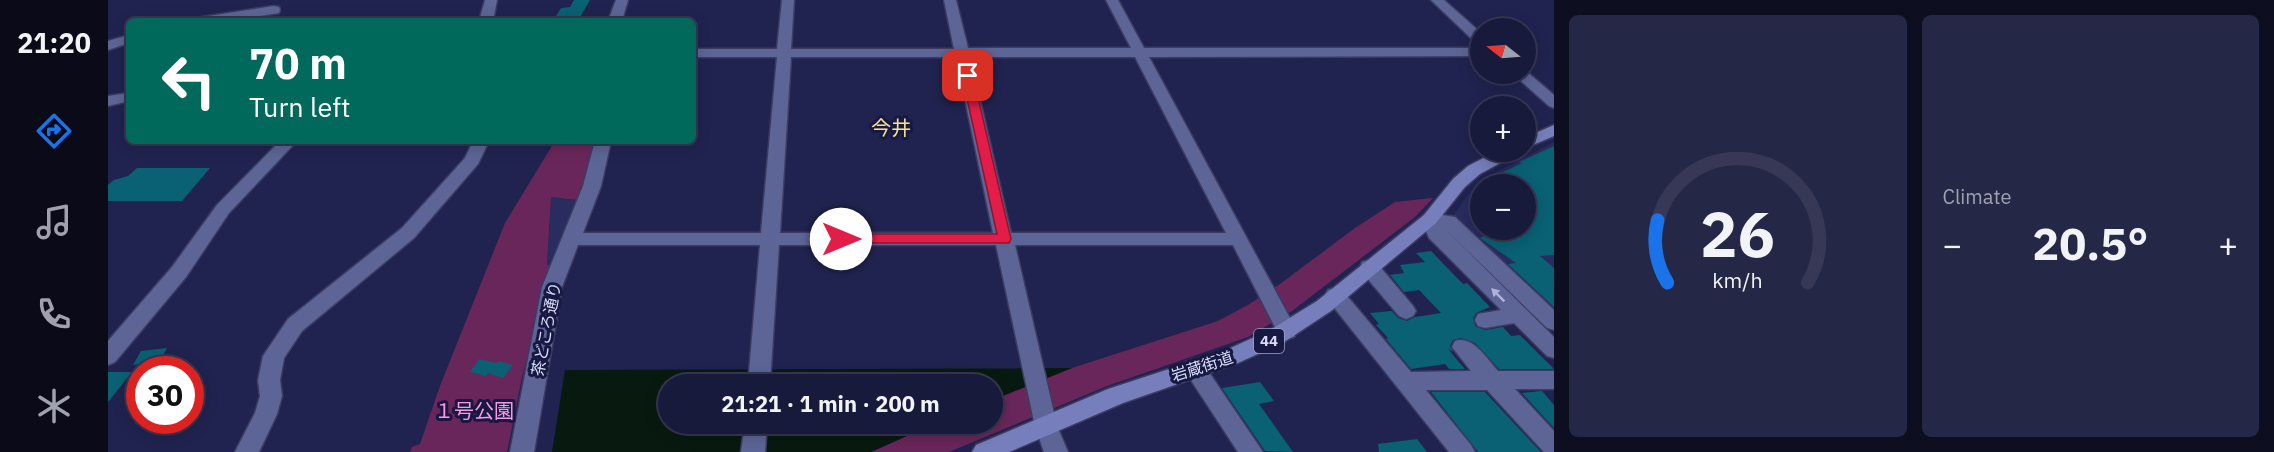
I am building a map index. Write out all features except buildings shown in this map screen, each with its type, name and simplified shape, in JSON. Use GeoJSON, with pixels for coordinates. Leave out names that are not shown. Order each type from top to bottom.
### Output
{"type":"FeatureCollection","features":[{"type":"Feature","properties":{"kind":"main road"},"geometry":{"type":"LineString","coordinates":[[1536,138],[1554,130]]}},
{"type":"Feature","properties":{"kind":"main road","name":"岩蔵街道"},"geometry":{"type":"LineString","coordinates":[[984,452],[1116,396],[1240,354],[1287,331],[1324,306],[1430,219],[1467,176],[1487,162]]}},
{"type":"Feature","properties":{"kind":"street"},"geometry":{"type":"LineString","coordinates":[[260,0],[281,18]]}},
{"type":"Feature","properties":{"kind":"street"},"geometry":{"type":"LineString","coordinates":[[487,18],[490,0]]}},
{"type":"Feature","properties":{"kind":"street"},"geometry":{"type":"LineString","coordinates":[[614,18],[622,0]]}},
{"type":"Feature","properties":{"kind":"street"},"geometry":{"type":"LineString","coordinates":[[760,374],[788,0]]}},
{"type":"Feature","properties":{"kind":"street"},"geometry":{"type":"LineString","coordinates":[[950,0],[1046,426],[1056,452]]}},
{"type":"Feature","properties":{"kind":"street"},"geometry":{"type":"LineString","coordinates":[[1112,0],[1287,331]]}},
{"type":"Feature","properties":{"kind":"street"},"geometry":{"type":"LineString","coordinates":[[1437,0],[1470,30]]}},
{"type":"Feature","properties":{"kind":"street"},"geometry":{"type":"LineString","coordinates":[[222,18],[274,10]]}},
{"type":"Feature","properties":{"kind":"street"},"geometry":{"type":"LineString","coordinates":[[108,46],[126,40]]}},
{"type":"Feature","properties":{"kind":"street"},"geometry":{"type":"LineString","coordinates":[[696,53],[1470,52]]}},
{"type":"Feature","properties":{"kind":"street"},"geometry":{"type":"LineString","coordinates":[[1532,84],[1554,103]]}},
{"type":"Feature","properties":{"kind":"street"},"geometry":{"type":"LineString","coordinates":[[108,101],[126,98]]}},
{"type":"Feature","properties":{"kind":"street"},"geometry":{"type":"LineString","coordinates":[[108,355],[179,272],[223,209],[286,144]]}},
{"type":"Feature","properties":{"kind":"street"},"geometry":{"type":"LineString","coordinates":[[247,452],[266,414],[271,396],[269,380],[274,356],[295,324],[408,233],[472,160],[480,144]]}},
{"type":"Feature","properties":{"kind":"street","name":"茶どころ通り"},"geometry":{"type":"LineString","coordinates":[[522,452],[548,303],[597,169],[602,144]]}},
{"type":"Feature","properties":{"kind":"street"},"geometry":{"type":"LineString","coordinates":[[1554,321],[1449,221],[1430,219],[1435,233],[1554,350]]}},
{"type":"Feature","properties":{"kind":"street"},"geometry":{"type":"LineString","coordinates":[[571,238],[1238,239]]}},
{"type":"Feature","properties":{"kind":"street"},"geometry":{"type":"LineString","coordinates":[[1369,267],[1406,311]]}},
{"type":"Feature","properties":{"kind":"street"},"geometry":{"type":"LineString","coordinates":[[1335,296],[1463,452]]}},
{"type":"Feature","properties":{"kind":"street"},"geometry":{"type":"LineString","coordinates":[[1485,320],[1518,315]]}},
{"type":"Feature","properties":{"kind":"street"},"geometry":{"type":"LineString","coordinates":[[1462,347],[1554,447]]}},
{"type":"Feature","properties":{"kind":"street"},"geometry":{"type":"LineString","coordinates":[[1194,368],[1251,452]]}},
{"type":"Feature","properties":{"kind":"street"},"geometry":{"type":"LineString","coordinates":[[1405,381],[1554,380]]}},
{"type":"Feature","properties":{"kind":"street"},"geometry":{"type":"LineString","coordinates":[[753,452],[755,434]]}},
{"type":"Feature","properties":{"kind":"shaded area"},"geometry":{"type":"Polygon","coordinates":[[[1554,142],[1554,312],[1478,240],[1536,240],[1536,174],[1493,174],[1516,162],[1536,162],[1536,151],[1554,142]]]}},
{"type":"Feature","properties":{"kind":"shaded area"},"geometry":{"type":"Polygon","coordinates":[[[1470,192],[1470,232],[1453,216],[1470,192]]]}},
{"type":"Feature","properties":{"kind":"shaded area"},"geometry":{"type":"Polygon","coordinates":[[[551,197],[577,200],[554,264],[547,266],[551,197]]]}},
{"type":"Feature","properties":{"kind":"shaded area"},"geometry":{"type":"Polygon","coordinates":[[[1072,368],[1003,396],[1003,374],[658,374],[658,434],[911,434],[871,452],[552,452],[565,370],[1072,368]]]}},
{"type":"Feature","properties":{"kind":"green space","name":"１号公園"},"geometry":{"type":"Polygon","coordinates":[[[553,144],[596,144],[577,200],[551,197],[547,265],[554,264],[522,377],[507,452],[410,452],[412,447],[420,444],[440,386],[505,223],[553,144]]]}},
{"type":"Feature","properties":{"kind":"green space"},"geometry":{"type":"Polygon","coordinates":[[[1433,198],[1415,217],[1292,311],[1248,337],[1107,386],[1003,429],[1003,396],[1072,368],[1218,321],[1280,284],[1355,228],[1395,202],[1433,198]]]}},
{"type":"Feature","properties":{"kind":"green space"},"geometry":{"type":"Polygon","coordinates":[[[911,434],[992,434],[949,452],[871,452],[911,434]]]}},
{"type":"Feature","properties":{"kind":"district","name":"今井"},"geometry":{"type":"Point","coordinates":[891,128]}},
{"type":"Feature","properties":{"kind":"route"},"geometry":{"type":"LineString","coordinates":[[841,239],[1005,239],[968,76]]}}]}
